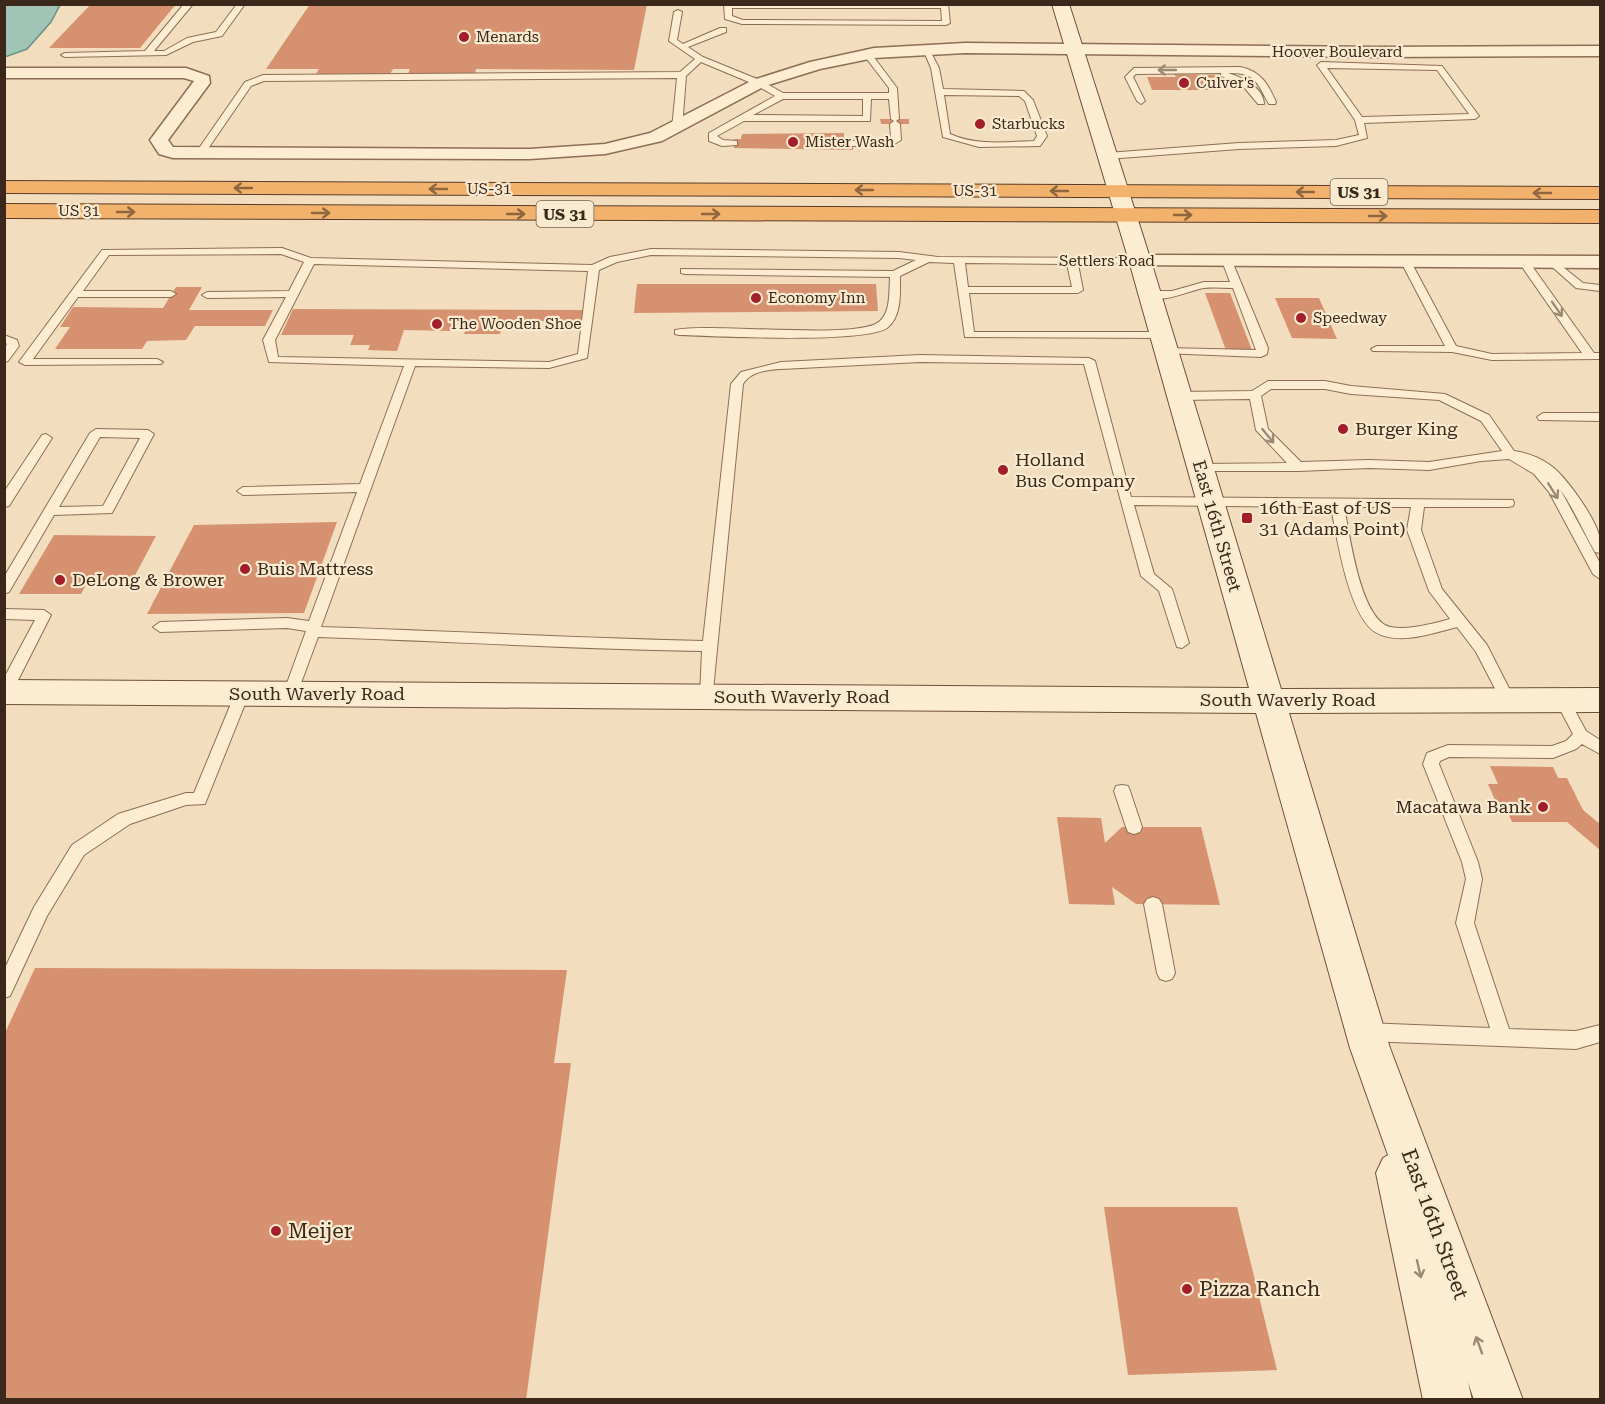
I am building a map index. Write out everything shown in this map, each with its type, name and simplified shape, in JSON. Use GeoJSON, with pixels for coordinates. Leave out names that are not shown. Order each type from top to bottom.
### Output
{"type":"FeatureCollection","features":[{"type":"Feature","properties":{"kind":"highway","name":"US-31"},"geometry":{"type":"LineString","coordinates":[[4,188],[1118,191]]}},
{"type":"Feature","properties":{"kind":"highway"},"geometry":{"type":"LineString","coordinates":[[579,214],[584,202],[615,189]]}},
{"type":"Feature","properties":{"kind":"highway","name":"US 31"},"geometry":{"type":"LineString","coordinates":[[1118,191],[1600,193]]}},
{"type":"Feature","properties":{"kind":"highway","name":"US 31"},"geometry":{"type":"LineString","coordinates":[[4,211],[1600,218]]}},
{"type":"Feature","properties":{"kind":"main road","name":"East 16th Street"},"geometry":{"type":"LineString","coordinates":[[1060,4],[1150,294],[1368,1040],[1499,1400]]}},
{"type":"Feature","properties":{"kind":"main road","name":"South Waverly Road"},"geometry":{"type":"LineString","coordinates":[[5,692],[1268,701],[1600,700]]}},
{"type":"Feature","properties":{"kind":"main road","name":"East 16th Street"},"geometry":{"type":"LineString","coordinates":[[1368,1040],[1448,1400]]}},
{"type":"Feature","properties":{"kind":"street","name":"Hoover Boulevard"},"geometry":{"type":"LineString","coordinates":[[4,73],[186,73],[198,75],[203,79],[202,83],[159,140],[161,147],[167,152],[200,154],[554,154],[627,144],[678,128],[759,83],[816,65],[867,54],[925,49],[1600,51]]}},
{"type":"Feature","properties":{"kind":"street","name":"Settlers Road"},"geometry":{"type":"LineString","coordinates":[[1140,261],[1600,262]]}},
{"type":"Feature","properties":{"kind":"lane"},"geometry":{"type":"LineString","coordinates":[[147,54],[189,4]]}},
{"type":"Feature","properties":{"kind":"lane"},"geometry":{"type":"LineString","coordinates":[[65,55],[166,53],[190,40],[219,34],[240,4]]}},
{"type":"Feature","properties":{"kind":"lane"},"geometry":{"type":"LineString","coordinates":[[728,5],[944,5],[946,23],[742,21],[728,16],[728,5]]}},
{"type":"Feature","properties":{"kind":"lane"},"geometry":{"type":"LineString","coordinates":[[678,12],[673,41],[700,59],[759,83],[781,96]]}},
{"type":"Feature","properties":{"kind":"lane"},"geometry":{"type":"LineString","coordinates":[[682,47],[742,21]]}},
{"type":"Feature","properties":{"kind":"lane"},"geometry":{"type":"LineString","coordinates":[[925,49],[935,68],[941,92],[946,135],[959,142],[1037,144],[1042,136],[1029,100],[1020,93],[941,92]]}},
{"type":"Feature","properties":{"kind":"lane"},"geometry":{"type":"LineString","coordinates":[[1378,52],[1387,66]]}},
{"type":"Feature","properties":{"kind":"lane"},"geometry":{"type":"LineString","coordinates":[[853,144],[896,140],[893,88],[867,54]]}},
{"type":"Feature","properties":{"kind":"lane"},"geometry":{"type":"LineString","coordinates":[[200,154],[248,84],[263,78],[682,75],[700,59]]}},
{"type":"Feature","properties":{"kind":"lane"},"geometry":{"type":"LineString","coordinates":[[1107,156],[1195,148],[1336,143],[1364,135],[1359,120],[1321,65],[1439,68],[1475,116],[1359,120]]}},
{"type":"Feature","properties":{"kind":"lane"},"geometry":{"type":"LineString","coordinates":[[1214,70],[1246,82],[1254,89],[1260,102]]}},
{"type":"Feature","properties":{"kind":"lane"},"geometry":{"type":"LineString","coordinates":[[1141,101],[1129,76],[1134,71],[1240,70],[1255,73],[1272,102]]}},
{"type":"Feature","properties":{"kind":"lane"},"geometry":{"type":"LineString","coordinates":[[678,128],[682,75]]}},
{"type":"Feature","properties":{"kind":"lane"},"geometry":{"type":"LineString","coordinates":[[734,143],[717,142],[712,139],[712,135],[781,96],[894,96]]}},
{"type":"Feature","properties":{"kind":"lane"},"geometry":{"type":"LineString","coordinates":[[741,118],[867,120],[867,96]]}},
{"type":"Feature","properties":{"kind":"lane"},"geometry":{"type":"LineString","coordinates":[[157,362],[25,362],[106,252],[282,251],[310,261],[594,268],[583,356],[549,365],[273,360],[269,340],[310,261]]}},
{"type":"Feature","properties":{"kind":"lane","name":"Settlers Road"},"geometry":{"type":"LineString","coordinates":[[594,268],[614,259],[651,252],[899,255],[959,261],[1140,261]]}},
{"type":"Feature","properties":{"kind":"lane"},"geometry":{"type":"LineString","coordinates":[[685,272],[895,274],[927,259]]}},
{"type":"Feature","properties":{"kind":"lane"},"geometry":{"type":"LineString","coordinates":[[1405,260],[1452,349]]}},
{"type":"Feature","properties":{"kind":"lane"},"geometry":{"type":"LineString","coordinates":[[959,261],[969,335],[1164,343],[1261,354],[1262,348],[1227,261]]}},
{"type":"Feature","properties":{"kind":"lane"},"geometry":{"type":"LineString","coordinates":[[963,290],[1078,290],[1072,261]]}},
{"type":"Feature","properties":{"kind":"lane"},"geometry":{"type":"LineString","coordinates":[[1523,261],[1596,357]]}},
{"type":"Feature","properties":{"kind":"lane"},"geometry":{"type":"LineString","coordinates":[[1552,262],[1580,286],[1600,288]]}},
{"type":"Feature","properties":{"kind":"lane"},"geometry":{"type":"LineString","coordinates":[[680,332],[853,332],[881,327],[892,314],[895,274]]}},
{"type":"Feature","properties":{"kind":"lane"},"geometry":{"type":"LineString","coordinates":[[1150,294],[1172,294],[1204,285],[1236,285]]}},
{"type":"Feature","properties":{"kind":"lane"},"geometry":{"type":"LineString","coordinates":[[73,294],[171,294]]}},
{"type":"Feature","properties":{"kind":"lane"},"geometry":{"type":"LineString","coordinates":[[207,295],[293,294]]}},
{"type":"Feature","properties":{"kind":"lane"},"geometry":{"type":"LineString","coordinates":[[4,339],[13,342],[13,346],[4,359]]}},
{"type":"Feature","properties":{"kind":"lane"},"geometry":{"type":"LineString","coordinates":[[1377,349],[1452,349],[1492,357],[1596,357]]}},
{"type":"Feature","properties":{"kind":"lane"},"geometry":{"type":"LineString","coordinates":[[707,697],[710,646],[737,384],[743,375],[757,369],[869,360],[992,358],[1089,360],[1148,576],[1166,589],[1182,643]]}},
{"type":"Feature","properties":{"kind":"lane"},"geometry":{"type":"LineString","coordinates":[[290,694],[411,362]]}},
{"type":"Feature","properties":{"kind":"lane"},"geometry":{"type":"LineString","coordinates":[[1179,396],[1255,395],[1268,385],[1325,385],[1351,390],[1441,397],[1485,418],[1509,454],[1538,471],[1554,490],[1600,574]]}},
{"type":"Feature","properties":{"kind":"lane"},"geometry":{"type":"LineString","coordinates":[[1255,395],[1262,430],[1299,466]]}},
{"type":"Feature","properties":{"kind":"lane"},"geometry":{"type":"LineString","coordinates":[[1543,417],[1600,417]]}},
{"type":"Feature","properties":{"kind":"lane"},"geometry":{"type":"LineString","coordinates":[[4,589],[50,511],[96,433],[148,434],[107,510],[50,511]]}},
{"type":"Feature","properties":{"kind":"lane"},"geometry":{"type":"LineString","coordinates":[[4,503],[46,438]]}},
{"type":"Feature","properties":{"kind":"lane"},"geometry":{"type":"LineString","coordinates":[[1200,468],[1363,464],[1428,466],[1509,454],[1532,460],[1555,473],[1570,491],[1600,549]]}},
{"type":"Feature","properties":{"kind":"lane"},"geometry":{"type":"LineString","coordinates":[[243,491],[365,488]]}},
{"type":"Feature","properties":{"kind":"lane"},"geometry":{"type":"LineString","coordinates":[[1126,501],[1508,503]]}},
{"type":"Feature","properties":{"kind":"lane"},"geometry":{"type":"LineString","coordinates":[[1337,502],[1351,574],[1369,616],[1380,628],[1411,633],[1461,621]]}},
{"type":"Feature","properties":{"kind":"lane"},"geometry":{"type":"LineString","coordinates":[[1416,503],[1418,509],[1414,530],[1436,591],[1482,649],[1508,700]]}},
{"type":"Feature","properties":{"kind":"lane"},"geometry":{"type":"LineString","coordinates":[[4,614],[44,615],[5,692]]}},
{"type":"Feature","properties":{"kind":"lane"},"geometry":{"type":"LineString","coordinates":[[160,627],[287,623],[313,630],[518,638],[558,643],[710,646]]}},
{"type":"Feature","properties":{"kind":"lane"},"geometry":{"type":"LineString","coordinates":[[4,990],[40,912],[78,850],[124,819],[186,799],[199,799],[242,694]]}},
{"type":"Feature","properties":{"kind":"lane"},"geometry":{"type":"LineString","coordinates":[[1562,700],[1581,735],[1600,748]]}},
{"type":"Feature","properties":{"kind":"lane"},"geometry":{"type":"LineString","coordinates":[[1502,1037],[1465,923],[1474,879],[1470,862],[1431,764],[1434,757],[1448,751],[1553,752],[1570,745],[1581,735]]}},
{"type":"Feature","properties":{"kind":"lane"},"geometry":{"type":"LineString","coordinates":[[1122,790],[1134,827]]}},
{"type":"Feature","properties":{"kind":"lane"},"geometry":{"type":"LineString","coordinates":[[1153,904],[1166,972]]}},
{"type":"Feature","properties":{"kind":"lane"},"geometry":{"type":"LineString","coordinates":[[1368,1040],[1502,1037],[1576,1040],[1600,1034]]}},
{"type":"Feature","properties":{"kind":"shaded area"},"geometry":{"type":"Polygon","coordinates":[[[5,5],[60,5],[51,22],[27,49],[5,57],[5,5]]]}},
{"type":"Feature","properties":{"kind":"building"},"geometry":{"type":"Polygon","coordinates":[[[91,4],[176,4],[140,48],[49,48],[91,4]]]}},
{"type":"Feature","properties":{"kind":"building","name":"Menards"},"geometry":{"type":"Polygon","coordinates":[[[310,4],[647,4],[634,70],[476,69],[475,74],[408,74],[410,69],[393,69],[390,74],[316,74],[319,69],[266,69],[310,4]]]}},
{"type":"Feature","properties":{"kind":"building","name":"Culver's"},"geometry":{"type":"Polygon","coordinates":[[[1174,74],[1215,75],[1221,90],[1152,90],[1147,77],[1176,77],[1174,74]]]}},
{"type":"Feature","properties":{"kind":"building"},"geometry":{"type":"Polygon","coordinates":[[[880,119],[909,119],[909,124],[881,124],[880,119]]]}},
{"type":"Feature","properties":{"kind":"building","name":"Mister Wash"},"geometry":{"type":"Polygon","coordinates":[[[844,133],[844,141],[853,141],[853,150],[734,148],[734,139],[741,139],[742,134],[844,133]]]}},
{"type":"Feature","properties":{"kind":"building","name":"Economy Inn"},"geometry":{"type":"Polygon","coordinates":[[[637,284],[876,284],[878,311],[634,313],[637,284]]]}},
{"type":"Feature","properties":{"kind":"building"},"geometry":{"type":"Polygon","coordinates":[[[176,287],[202,287],[189,310],[273,310],[265,326],[195,326],[186,340],[147,341],[142,349],[55,349],[70,327],[60,327],[73,307],[163,308],[176,287]]]}},
{"type":"Feature","properties":{"kind":"building"},"geometry":{"type":"Polygon","coordinates":[[[1205,293],[1230,293],[1253,353],[1227,353],[1205,293]]]}},
{"type":"Feature","properties":{"kind":"building"},"geometry":{"type":"Polygon","coordinates":[[[1275,298],[1319,298],[1337,339],[1292,338],[1275,298]]]}},
{"type":"Feature","properties":{"kind":"building"},"geometry":{"type":"Polygon","coordinates":[[[293,309],[583,310],[580,327],[555,327],[557,321],[530,321],[529,327],[502,327],[500,334],[464,334],[468,324],[454,323],[452,331],[404,330],[397,351],[368,350],[370,345],[350,345],[354,335],[281,335],[293,309]]]}},
{"type":"Feature","properties":{"kind":"building","name":"Buis Mattress"},"geometry":{"type":"Polygon","coordinates":[[[337,522],[304,613],[147,614],[194,525],[337,522]]]}},
{"type":"Feature","properties":{"kind":"building"},"geometry":{"type":"Polygon","coordinates":[[[54,535],[156,536],[132,581],[88,581],[81,594],[19,594],[54,535]]]}},
{"type":"Feature","properties":{"kind":"building","name":"Macatawa Bank"},"geometry":{"type":"Polygon","coordinates":[[[1490,766],[1553,767],[1558,778],[1567,778],[1583,810],[1600,824],[1600,850],[1567,822],[1512,822],[1504,803],[1496,802],[1488,784],[1498,784],[1490,766]]]}},
{"type":"Feature","properties":{"kind":"building"},"geometry":{"type":"Polygon","coordinates":[[[1057,817],[1101,818],[1105,843],[1122,827],[1201,827],[1220,905],[1136,904],[1112,887],[1115,905],[1069,904],[1057,817]]]}},
{"type":"Feature","properties":{"kind":"building","name":"Meijer"},"geometry":{"type":"Polygon","coordinates":[[[35,968],[567,970],[554,1063],[571,1063],[526,1400],[4,1400],[4,1035],[35,968]]]}},
{"type":"Feature","properties":{"kind":"building","name":"Pizza Ranch"},"geometry":{"type":"Polygon","coordinates":[[[1104,1207],[1237,1207],[1277,1370],[1128,1375],[1104,1207]]]}},
{"type":"Feature","properties":{"kind":"place","name":"Menards"},"geometry":{"type":"Point","coordinates":[464,37]}},
{"type":"Feature","properties":{"kind":"place","name":"Culver's"},"geometry":{"type":"Point","coordinates":[1184,83]}},
{"type":"Feature","properties":{"kind":"place","name":"Starbucks"},"geometry":{"type":"Point","coordinates":[980,124]}},
{"type":"Feature","properties":{"kind":"place","name":"Mister Wash"},"geometry":{"type":"Point","coordinates":[793,142]}},
{"type":"Feature","properties":{"kind":"place","name":"Economy Inn"},"geometry":{"type":"Point","coordinates":[756,298]}},
{"type":"Feature","properties":{"kind":"place","name":"Speedway"},"geometry":{"type":"Point","coordinates":[1301,318]}},
{"type":"Feature","properties":{"kind":"place","name":"The Wooden Shoe"},"geometry":{"type":"Point","coordinates":[437,324]}},
{"type":"Feature","properties":{"kind":"place","name":"Burger King"},"geometry":{"type":"Point","coordinates":[1343,429]}},
{"type":"Feature","properties":{"kind":"place","name":"Holland Bus Company"},"geometry":{"type":"Point","coordinates":[1003,470]}},
{"type":"Feature","properties":{"kind":"place","name":"16th East of US 31 (Adams Point)"},"geometry":{"type":"Point","coordinates":[1247,518]}},
{"type":"Feature","properties":{"kind":"place","name":"Buis Mattress"},"geometry":{"type":"Point","coordinates":[245,569]}},
{"type":"Feature","properties":{"kind":"place","name":"DeLong & Brower"},"geometry":{"type":"Point","coordinates":[60,580]}},
{"type":"Feature","properties":{"kind":"place","name":"Macatawa Bank"},"geometry":{"type":"Point","coordinates":[1543,807]}},
{"type":"Feature","properties":{"kind":"place","name":"Meijer"},"geometry":{"type":"Point","coordinates":[276,1231]}},
{"type":"Feature","properties":{"kind":"place","name":"Pizza Ranch"},"geometry":{"type":"Point","coordinates":[1187,1289]}}]}
